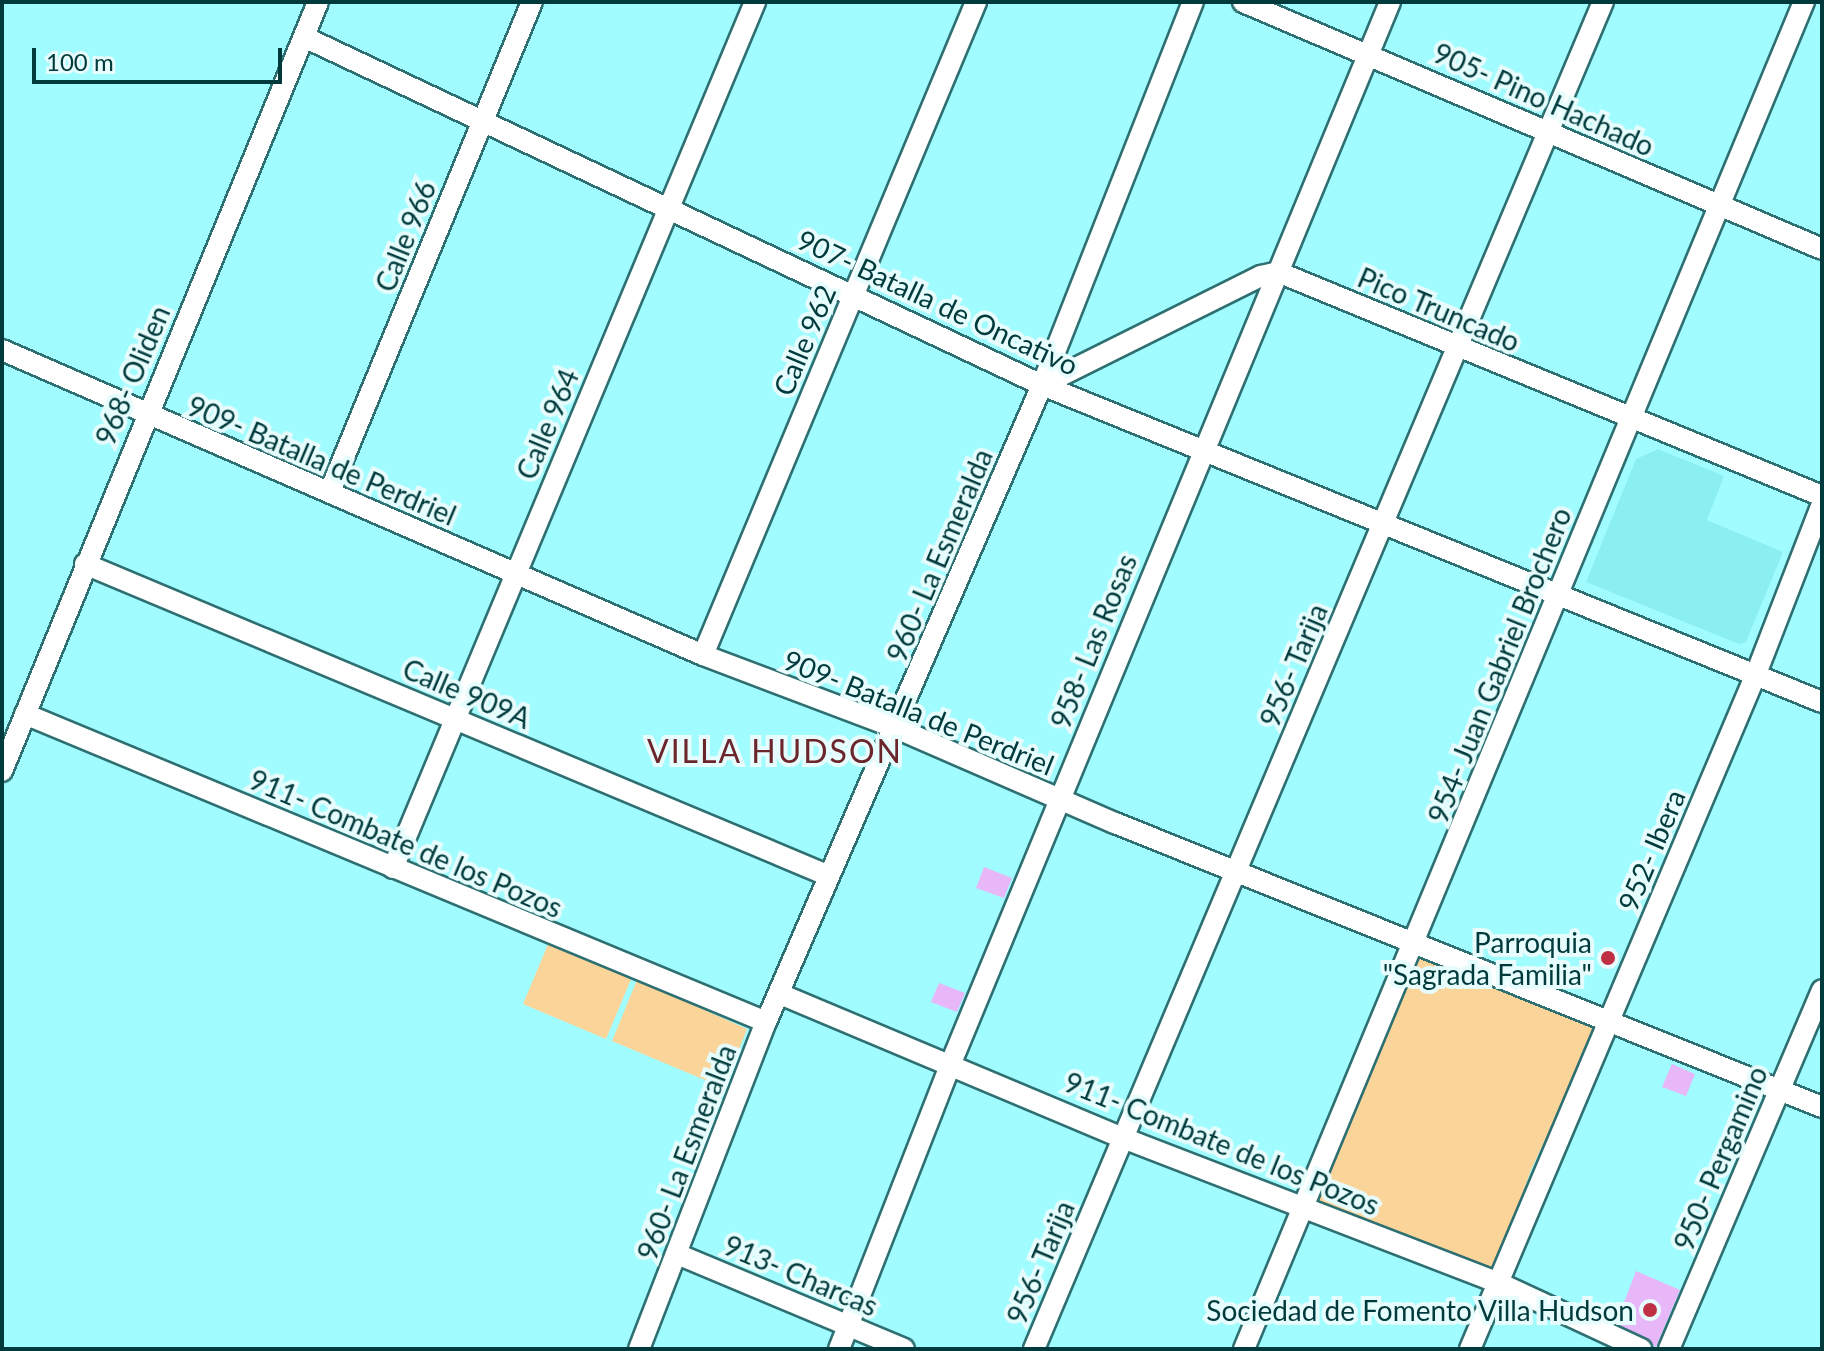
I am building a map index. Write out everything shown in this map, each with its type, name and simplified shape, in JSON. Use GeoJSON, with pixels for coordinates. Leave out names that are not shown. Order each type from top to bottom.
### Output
{"type":"FeatureCollection","features":[{"type":"Feature","properties":{"kind":"street","name":"968- Oliden"},"geometry":{"type":"LineString","coordinates":[[2,771],[144,415],[318,2]]}},
{"type":"Feature","properties":{"kind":"street","name":"Calle 966"},"geometry":{"type":"LineString","coordinates":[[330,491],[532,2]]}},
{"type":"Feature","properties":{"kind":"street","name":"Calle 964"},"geometry":{"type":"LineString","coordinates":[[393,868],[755,2]]}},
{"type":"Feature","properties":{"kind":"street","name":"Calle 962"},"geometry":{"type":"LineString","coordinates":[[703,655],[976,2]]}},
{"type":"Feature","properties":{"kind":"street","name":"960- La Esmeralda"},"geometry":{"type":"LineString","coordinates":[[639,1349],[766,1022],[827,875],[896,728],[1042,385],[1193,2]]}},
{"type":"Feature","properties":{"kind":"street","name":"905- Pino Hachado"},"geometry":{"type":"LineString","coordinates":[[1243,2],[1369,52],[1720,208],[1822,249]]}},
{"type":"Feature","properties":{"kind":"street","name":"958- Las Rosas"},"geometry":{"type":"LineString","coordinates":[[839,1349],[951,1063],[1202,450],[1390,2]]}},
{"type":"Feature","properties":{"kind":"street","name":"956- Tarija"},"geometry":{"type":"LineString","coordinates":[[1034,1349],[1382,525],[1460,349],[1603,2]]}},
{"type":"Feature","properties":{"kind":"street","name":"954- Juan Gabriel Brochero"},"geometry":{"type":"LineString","coordinates":[[1244,1349],[1415,944],[1804,2]]}},
{"type":"Feature","properties":{"kind":"street","name":"907- Batalla de Oncativo"},"geometry":{"type":"LineString","coordinates":[[304,37],[668,205],[1042,385],[1756,674]]}},
{"type":"Feature","properties":{"kind":"street"},"geometry":{"type":"LineString","coordinates":[[1042,385],[1261,276],[1278,272]]}},
{"type":"Feature","properties":{"kind":"street","name":"Pico Truncado"},"geometry":{"type":"LineString","coordinates":[[1278,272],[1822,496]]}},
{"type":"Feature","properties":{"kind":"street","name":"909- Batalla de Perdriel"},"geometry":{"type":"LineString","coordinates":[[2,350],[144,415],[330,491],[703,655],[896,728],[1059,800],[1822,1107]]}},
{"type":"Feature","properties":{"kind":"street","name":"952- Ibera"},"geometry":{"type":"LineString","coordinates":[[1470,1349],[1756,674],[1822,504]]}},
{"type":"Feature","properties":{"kind":"street","name":"Calle 909A"},"geometry":{"type":"LineString","coordinates":[[85,564],[827,875]]}},
{"type":"Feature","properties":{"kind":"street"},"geometry":{"type":"LineString","coordinates":[[1756,674],[1822,702]]}},
{"type":"Feature","properties":{"kind":"street","name":"911- Combate de los Pozos"},"geometry":{"type":"LineString","coordinates":[[25,714],[766,1022]]}},
{"type":"Feature","properties":{"kind":"street","name":"950- Pergamino"},"geometry":{"type":"LineString","coordinates":[[1669,1349],[1822,990]]}},
{"type":"Feature","properties":{"kind":"street","name":"911- Combate de los Pozos"},"geometry":{"type":"LineString","coordinates":[[780,994],[951,1063],[1123,1138],[1304,1205],[1499,1283],[1641,1349]]}},
{"type":"Feature","properties":{"kind":"street","name":"913- Charcas"},"geometry":{"type":"LineString","coordinates":[[677,1254],[904,1349]]}},
{"type":"Feature","properties":{"kind":"shaded area"},"geometry":{"type":"Polygon","coordinates":[[[1658,449],[1724,476],[1707,520],[1783,552],[1746,642],[1739,644],[1586,582],[1636,459],[1658,449]]]}},
{"type":"Feature","properties":{"kind":"shaded area"},"geometry":{"type":"Polygon","coordinates":[[[549,942],[632,977],[606,1039],[523,1004],[549,942]]]}},
{"type":"Feature","properties":{"kind":"shaded area"},"geometry":{"type":"Polygon","coordinates":[[[1417,952],[1598,1027],[1531,1170],[1494,1273],[1312,1200],[1417,952]]]}},
{"type":"Feature","properties":{"kind":"shaded area"},"geometry":{"type":"Polygon","coordinates":[[[637,980],[747,1029],[724,1088],[612,1041],[637,980]]]}},
{"type":"Feature","properties":{"kind":"building"},"geometry":{"type":"Polygon","coordinates":[[[984,867],[1012,878],[1004,898],[976,888],[984,867]]]}},
{"type":"Feature","properties":{"kind":"building"},"geometry":{"type":"Polygon","coordinates":[[[939,983],[965,993],[957,1012],[931,1002],[939,983]]]}},
{"type":"Feature","properties":{"kind":"building"},"geometry":{"type":"Polygon","coordinates":[[[1672,1064],[1695,1074],[1686,1096],[1662,1087],[1672,1064]]]}},
{"type":"Feature","properties":{"kind":"building","name":"Sociedad de Fomento Villa Hudson"},"geometry":{"type":"Polygon","coordinates":[[[1636,1271],[1680,1290],[1656,1347],[1616,1323],[1636,1271]]]}},
{"type":"Feature","properties":{"kind":"place","name":"Parroquia \"Sagrada Familia\""},"geometry":{"type":"Point","coordinates":[1608,958]}},
{"type":"Feature","properties":{"kind":"place","name":"Sociedad de Fomento Villa Hudson"},"geometry":{"type":"Point","coordinates":[1650,1310]}},
{"type":"Feature","properties":{"kind":"district","name":"VILLA HUDSON"},"geometry":{"type":"Point","coordinates":[775,751]}}]}
